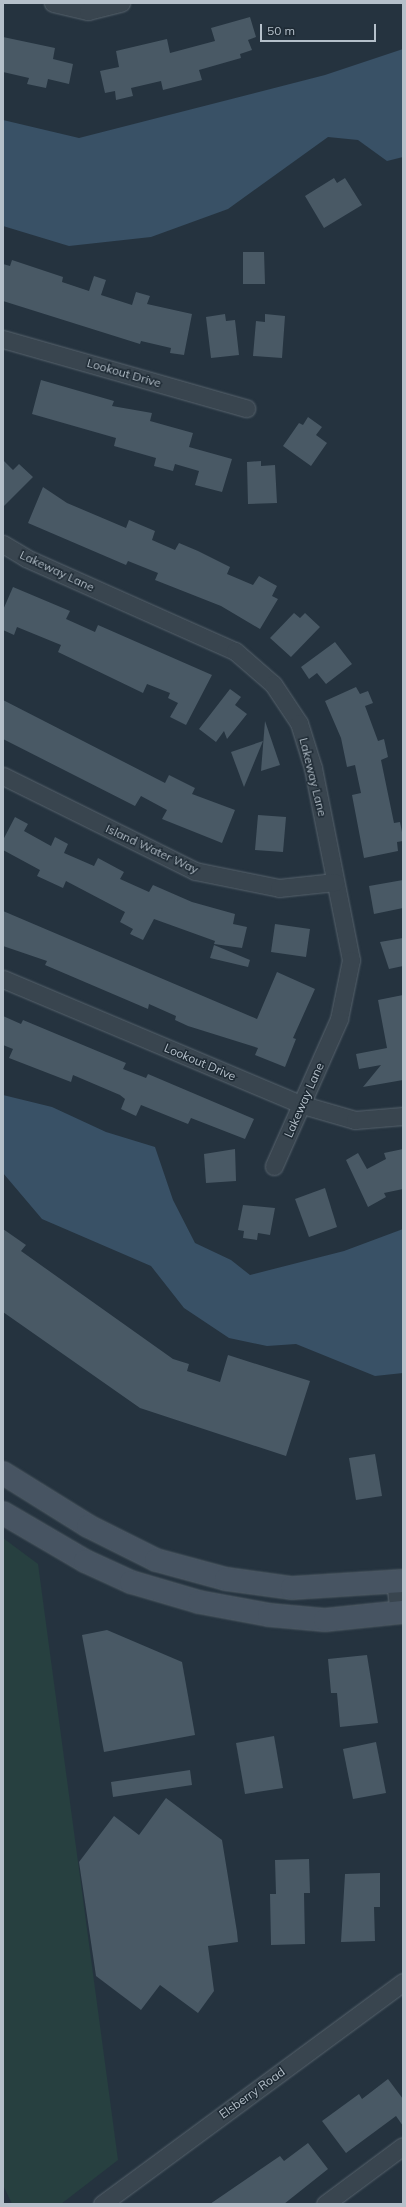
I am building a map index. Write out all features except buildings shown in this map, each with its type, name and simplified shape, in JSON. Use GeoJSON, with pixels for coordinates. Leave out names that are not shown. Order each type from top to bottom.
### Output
{"type":"FeatureCollection","features":[{"type":"Feature","properties":{"kind":"main road"},"geometry":{"type":"LineString","coordinates":[[3,1473],[88,1526],[156,1560],[226,1579],[292,1588],[400,1581]]}},
{"type":"Feature","properties":{"kind":"main road"},"geometry":{"type":"LineString","coordinates":[[3,1513],[105,1570],[199,1602],[269,1615],[325,1620],[402,1612]]}},
{"type":"Feature","properties":{"kind":"street"},"geometry":{"type":"LineString","coordinates":[[53,3],[88,11],[121,3]]}},
{"type":"Feature","properties":{"kind":"street","name":"Lookout Drive"},"geometry":{"type":"LineString","coordinates":[[3,339],[246,408]]}},
{"type":"Feature","properties":{"kind":"street","name":"Lakeway Lane"},"geometry":{"type":"LineString","coordinates":[[3,544],[26,558],[235,651],[273,684],[299,723],[313,768],[351,960],[348,987],[303,1105],[274,1166]]}},
{"type":"Feature","properties":{"kind":"street","name":"Island Water Way"},"geometry":{"type":"LineString","coordinates":[[3,776],[195,871],[278,888],[335,882]]}},
{"type":"Feature","properties":{"kind":"street","name":"Lookout Drive"},"geometry":{"type":"LineString","coordinates":[[3,979],[303,1105],[355,1120],[403,1116]]}},
{"type":"Feature","properties":{"kind":"street"},"geometry":{"type":"LineString","coordinates":[[400,1581],[402,1612]]}},
{"type":"Feature","properties":{"kind":"street","name":"Elsberry Road"},"geometry":{"type":"LineString","coordinates":[[102,2204],[403,1982]]}},
{"type":"Feature","properties":{"kind":"street"},"geometry":{"type":"LineString","coordinates":[[325,2204],[403,2146]]}},
{"type":"Feature","properties":{"kind":"green space"},"geometry":{"type":"Polygon","coordinates":[[[3,1538],[38,1564],[118,2160],[61,2204],[12,2204],[3,2185],[3,1538]]]}},
{"type":"Feature","properties":{"kind":"water"},"geometry":{"type":"Polygon","coordinates":[[[403,49],[403,157],[387,161],[358,140],[328,137],[228,209],[151,237],[69,246],[3,226],[3,120],[79,138],[325,75],[403,49]]]}},
{"type":"Feature","properties":{"kind":"water"},"geometry":{"type":"Polygon","coordinates":[[[3,1095],[52,1107],[106,1132],[155,1147],[173,1200],[195,1243],[231,1260],[250,1275],[344,1251],[403,1229],[403,1373],[375,1376],[296,1344],[267,1346],[229,1338],[184,1308],[151,1266],[42,1219],[3,1173],[3,1095]]]}}]}
